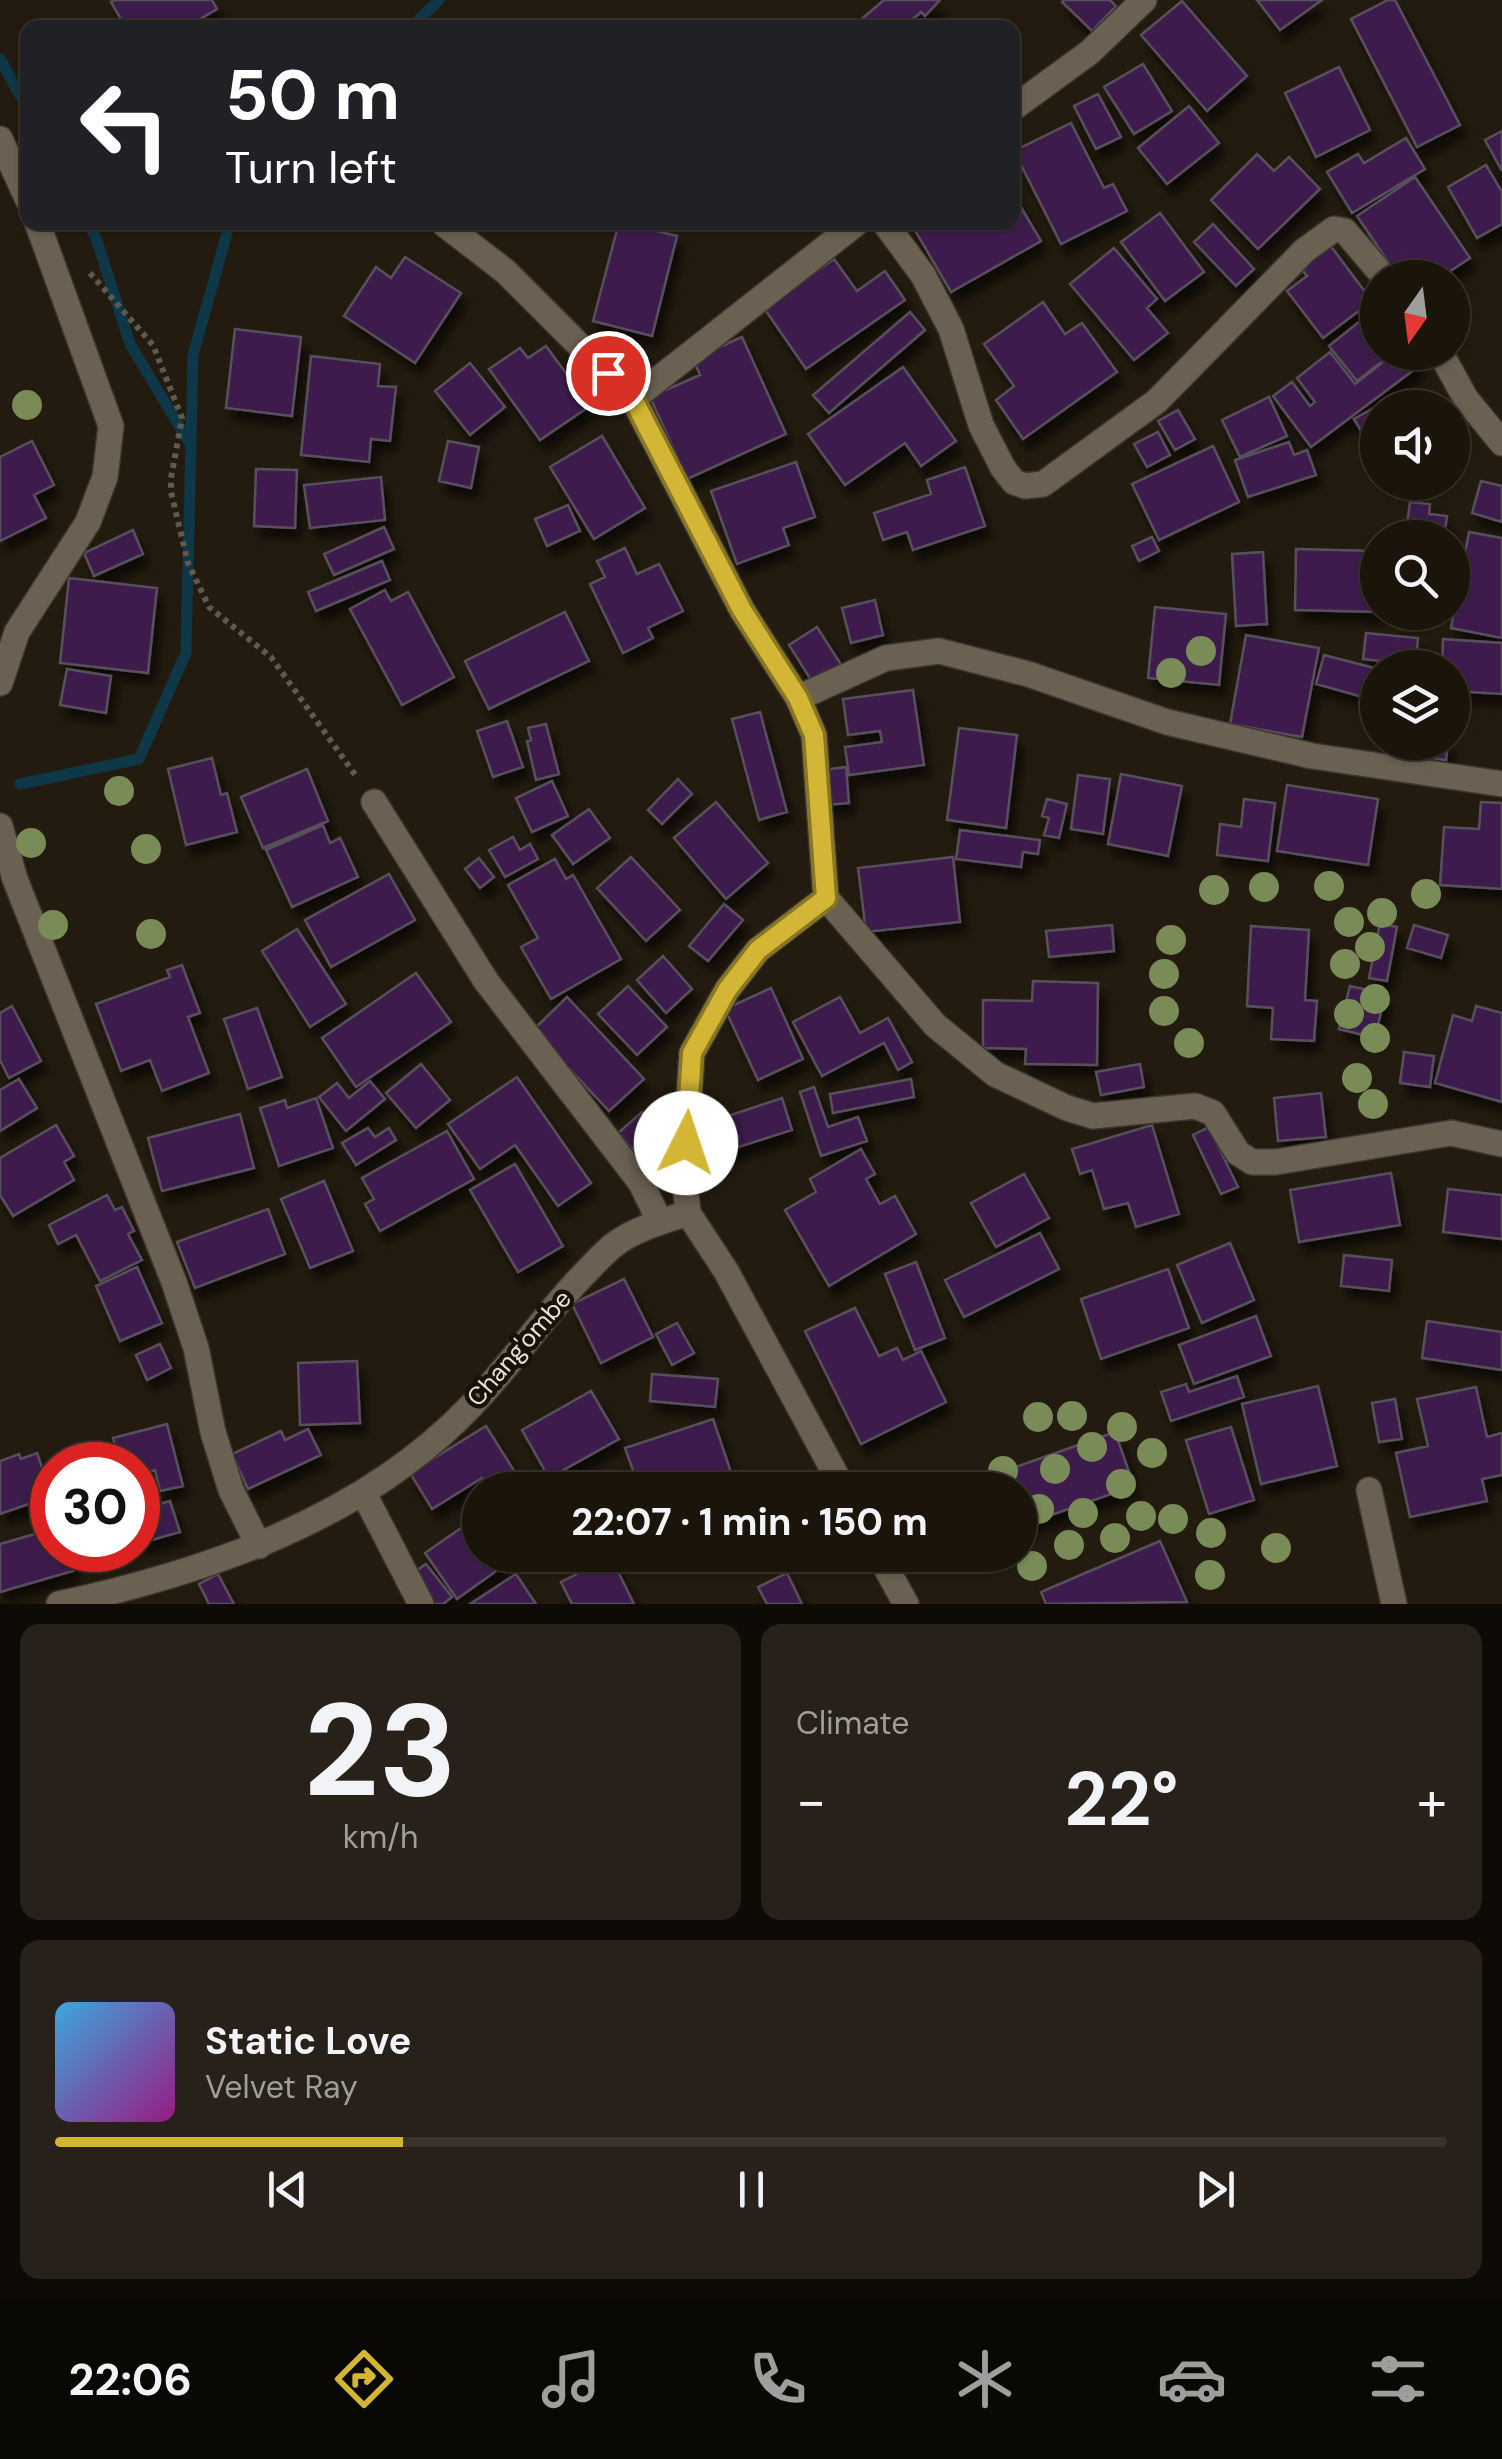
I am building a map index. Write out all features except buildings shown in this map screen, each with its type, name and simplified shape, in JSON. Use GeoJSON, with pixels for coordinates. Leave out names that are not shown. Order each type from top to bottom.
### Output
{"type":"FeatureCollection","features":[{"type":"Feature","properties":{"kind":"street"},"geometry":{"type":"LineString","coordinates":[[1020,103],[1090,52],[1144,0]]}},
{"type":"Feature","properties":{"kind":"street"},"geometry":{"type":"LineString","coordinates":[[0,139],[20,183]]}},
{"type":"Feature","properties":{"kind":"street"},"geometry":{"type":"LineString","coordinates":[[890,230],[923,274],[951,329],[981,426],[1014,482],[1026,486],[1044,484],[1156,401],[1305,250],[1334,229],[1345,231],[1369,260]]}},
{"type":"Feature","properties":{"kind":"street"},"geometry":{"type":"LineString","coordinates":[[0,683],[9,636],[88,522],[105,477],[111,426],[41,230]]}},
{"type":"Feature","properties":{"kind":"street"},"geometry":{"type":"LineString","coordinates":[[452,230],[505,271],[633,399],[742,610],[798,698],[814,735],[826,898],[935,1025],[995,1074],[1067,1108],[1093,1116],[1118,1116],[1179,1105],[1213,1113],[1238,1153],[1252,1162],[1276,1162],[1451,1132],[1502,1144]]}},
{"type":"Feature","properties":{"kind":"street"},"geometry":{"type":"LineString","coordinates":[[633,399],[848,230]]}},
{"type":"Feature","properties":{"kind":"street"},"geometry":{"type":"LineString","coordinates":[[1450,370],[1466,398],[1502,444]]}},
{"type":"Feature","properties":{"kind":"street"},"geometry":{"type":"LineString","coordinates":[[798,698],[886,658],[939,651],[1028,674],[1167,722],[1312,756],[1502,784]]}},
{"type":"Feature","properties":{"kind":"street"},"geometry":{"type":"LineString","coordinates":[[374,802],[486,980],[642,1182],[660,1222]]}},
{"type":"Feature","properties":{"kind":"street"},"geometry":{"type":"LineString","coordinates":[[0,826],[15,879],[174,1282],[196,1348],[213,1432],[230,1490],[259,1546]]}},
{"type":"Feature","properties":{"kind":"street"},"geometry":{"type":"LineString","coordinates":[[826,898],[758,950],[727,990],[692,1053],[684,1173],[688,1213],[726,1271],[834,1472]]}},
{"type":"Feature","properties":{"kind":"street","name":"Chang'ombe"},"geometry":{"type":"LineString","coordinates":[[59,1604],[106,1599],[259,1546],[363,1492],[410,1459],[471,1406],[549,1310],[615,1243],[688,1213]]}},
{"type":"Feature","properties":{"kind":"street"},"geometry":{"type":"LineString","coordinates":[[1369,1490],[1394,1604]]}},
{"type":"Feature","properties":{"kind":"street"},"geometry":{"type":"LineString","coordinates":[[363,1492],[421,1604]]}},
{"type":"Feature","properties":{"kind":"street"},"geometry":{"type":"LineString","coordinates":[[889,1572],[906,1604]]}},
{"type":"Feature","properties":{"kind":"path"},"geometry":{"type":"LineString","coordinates":[[88,271],[153,345],[182,418],[171,492],[188,563],[209,607],[270,657],[374,802]]}},
{"type":"Feature","properties":{"kind":"waterway"},"geometry":{"type":"LineString","coordinates":[[418,20],[439,0]]}},
{"type":"Feature","properties":{"kind":"waterway"},"geometry":{"type":"LineString","coordinates":[[0,59],[20,95]]}},
{"type":"Feature","properties":{"kind":"waterway"},"geometry":{"type":"LineString","coordinates":[[92,230],[130,344],[190,444]]}},
{"type":"Feature","properties":{"kind":"waterway"},"geometry":{"type":"LineString","coordinates":[[20,784],[139,759],[186,653],[193,355],[228,230]]}},
{"type":"Feature","properties":{"kind":"route"},"geometry":{"type":"LineString","coordinates":[[608,373],[633,399],[742,610],[798,698],[814,735],[826,898],[758,950],[727,990],[692,1053],[686,1143]]}}]}
